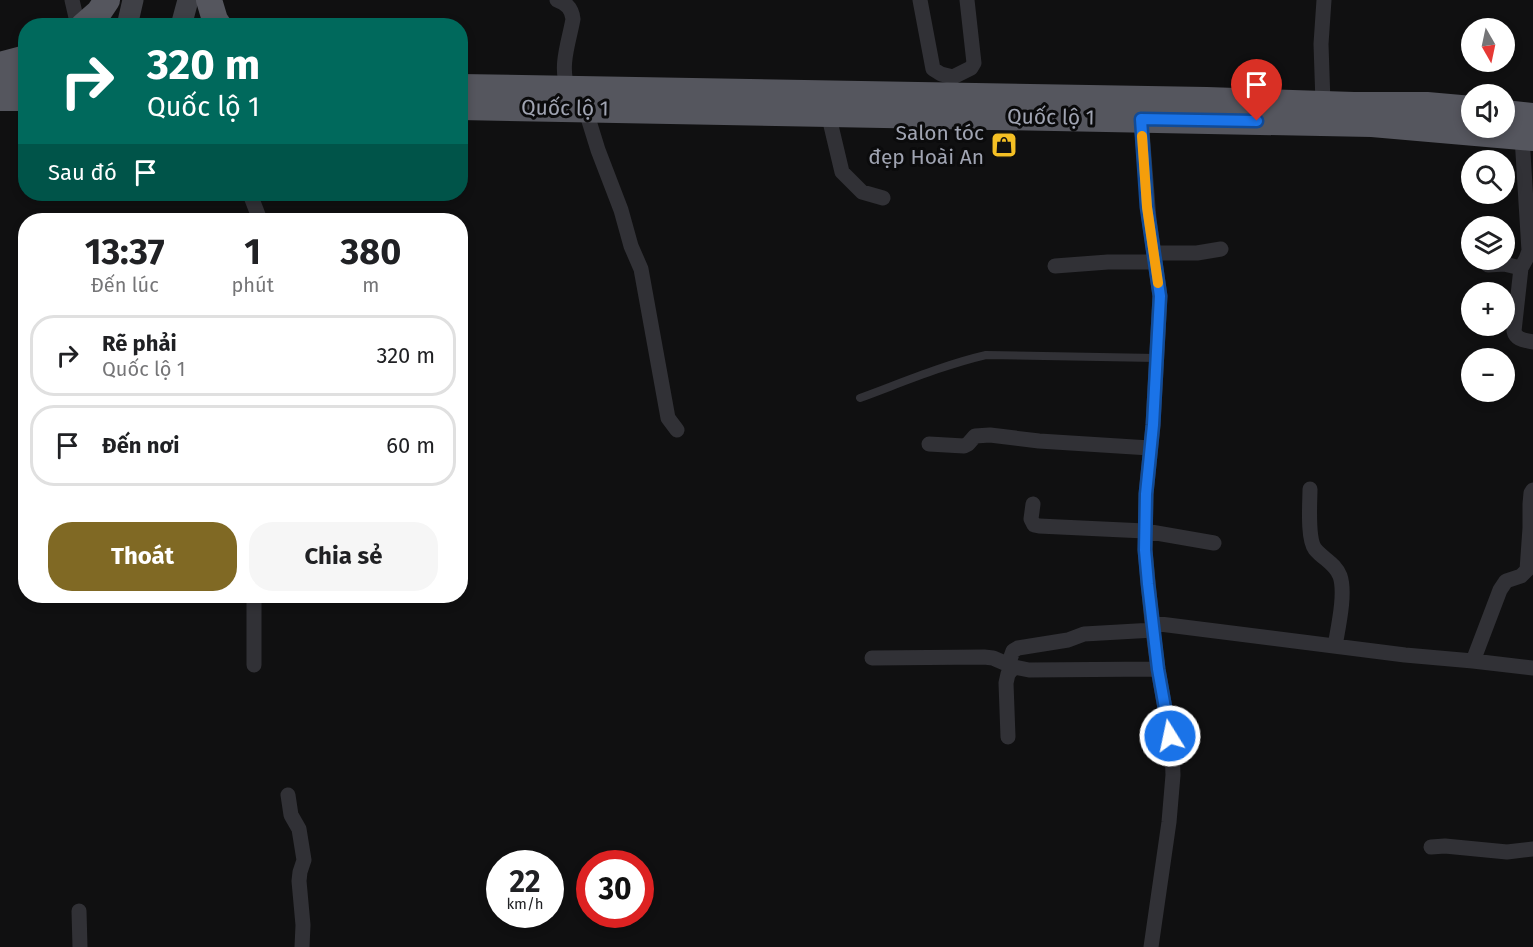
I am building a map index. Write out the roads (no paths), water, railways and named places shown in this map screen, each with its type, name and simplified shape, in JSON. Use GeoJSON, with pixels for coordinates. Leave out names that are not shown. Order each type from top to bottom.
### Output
{"type":"FeatureCollection","features":[{"type":"Feature","properties":{"kind":"highway"},"geometry":{"type":"LineString","coordinates":[[92,18],[107,0]]}},
{"type":"Feature","properties":{"kind":"highway"},"geometry":{"type":"LineString","coordinates":[[208,0],[214,18]]}},
{"type":"Feature","properties":{"kind":"highway"},"geometry":{"type":"LineString","coordinates":[[0,65],[18,60]]}},
{"type":"Feature","properties":{"kind":"highway"},"geometry":{"type":"LineString","coordinates":[[0,78],[18,79]]}},
{"type":"Feature","properties":{"kind":"highway","name":"Quốc lộ 1"},"geometry":{"type":"LineString","coordinates":[[468,87],[568,89],[954,87],[1207,100],[1427,105],[1461,109]]}},
{"type":"Feature","properties":{"kind":"highway"},"geometry":{"type":"LineString","coordinates":[[0,98],[18,98]]}},
{"type":"Feature","properties":{"kind":"highway","name":"Quốc lộ 1"},"geometry":{"type":"LineString","coordinates":[[468,106],[1372,124],[1530,130]]}},
{"type":"Feature","properties":{"kind":"highway"},"geometry":{"type":"LineString","coordinates":[[1515,120],[1530,130]]}},
{"type":"Feature","properties":{"kind":"main road"},"geometry":{"type":"LineString","coordinates":[[129,18],[133,0]]}},
{"type":"Feature","properties":{"kind":"main road"},"geometry":{"type":"LineString","coordinates":[[183,18],[188,0]]}},
{"type":"Feature","properties":{"kind":"street"},"geometry":{"type":"LineString","coordinates":[[72,0],[76,18]]}},
{"type":"Feature","properties":{"kind":"street"},"geometry":{"type":"LineString","coordinates":[[557,0],[573,5],[573,19],[564,70],[568,89]]}},
{"type":"Feature","properties":{"kind":"street"},"geometry":{"type":"LineString","coordinates":[[920,0],[933,69],[954,87],[974,63],[967,0]]}},
{"type":"Feature","properties":{"kind":"street"},"geometry":{"type":"LineString","coordinates":[[1323,104],[1321,44],[1324,0]]}},
{"type":"Feature","properties":{"kind":"street"},"geometry":{"type":"LineString","coordinates":[[585,108],[621,210],[631,246],[641,269],[668,418],[678,430]]}},
{"type":"Feature","properties":{"kind":"street"},"geometry":{"type":"LineString","coordinates":[[828,113],[842,172],[862,192],[883,198]]}},
{"type":"Feature","properties":{"kind":"street"},"geometry":{"type":"LineString","coordinates":[[1141,119],[1147,207],[1160,296],[1160,327],[1145,531],[1148,584],[1158,669],[1172,749],[1173,775],[1169,822],[1151,947]]}},
{"type":"Feature","properties":{"kind":"street"},"geometry":{"type":"LineString","coordinates":[[1530,130],[1529,252],[1521,268],[1514,331],[1518,339],[1533,342]]}},
{"type":"Feature","properties":{"kind":"street"},"geometry":{"type":"LineString","coordinates":[[1055,266],[1221,249]]}},
{"type":"Feature","properties":{"kind":"street"},"geometry":{"type":"LineString","coordinates":[[1515,267],[1521,268]]}},
{"type":"Feature","properties":{"kind":"street"},"geometry":{"type":"LineString","coordinates":[[929,444],[964,446],[975,436],[990,435],[1040,441],[1150,448]]}},
{"type":"Feature","properties":{"kind":"street"},"geometry":{"type":"LineString","coordinates":[[1310,489],[1310,530],[1313,544],[1315,549],[1337,570],[1342,585],[1335,646]]}},
{"type":"Feature","properties":{"kind":"street"},"geometry":{"type":"LineString","coordinates":[[1473,661],[1500,590],[1506,581],[1521,576],[1527,570],[1530,504],[1533,490]]}},
{"type":"Feature","properties":{"kind":"street"},"geometry":{"type":"LineString","coordinates":[[1034,504],[1031,519],[1034,525],[1145,531],[1214,543]]}},
{"type":"Feature","properties":{"kind":"street"},"geometry":{"type":"LineString","coordinates":[[254,603],[254,665]]}},
{"type":"Feature","properties":{"kind":"street"},"geometry":{"type":"LineString","coordinates":[[1008,737],[1006,683],[1013,651],[1018,648],[1068,640],[1084,634],[1153,626],[1405,656],[1533,668]]}},
{"type":"Feature","properties":{"kind":"street"},"geometry":{"type":"LineString","coordinates":[[872,658],[984,657],[993,658],[1011,666],[1037,670],[1158,669]]}},
{"type":"Feature","properties":{"kind":"street"},"geometry":{"type":"LineString","coordinates":[[288,795],[291,815],[299,829],[304,860],[299,882],[303,925],[302,947]]}},
{"type":"Feature","properties":{"kind":"street"},"geometry":{"type":"LineString","coordinates":[[1431,847],[1445,846],[1507,852],[1533,849]]}},
{"type":"Feature","properties":{"kind":"street"},"geometry":{"type":"LineString","coordinates":[[79,911],[80,947]]}},
{"type":"Feature","properties":{"kind":"lane"},"geometry":{"type":"LineString","coordinates":[[860,398],[946,366],[986,355],[1156,358]]}},
{"type":"Feature","properties":{"kind":"place","name":"Salon tóc đẹp Hoài An"},"geometry":{"type":"Point","coordinates":[1004,145]}}]}
